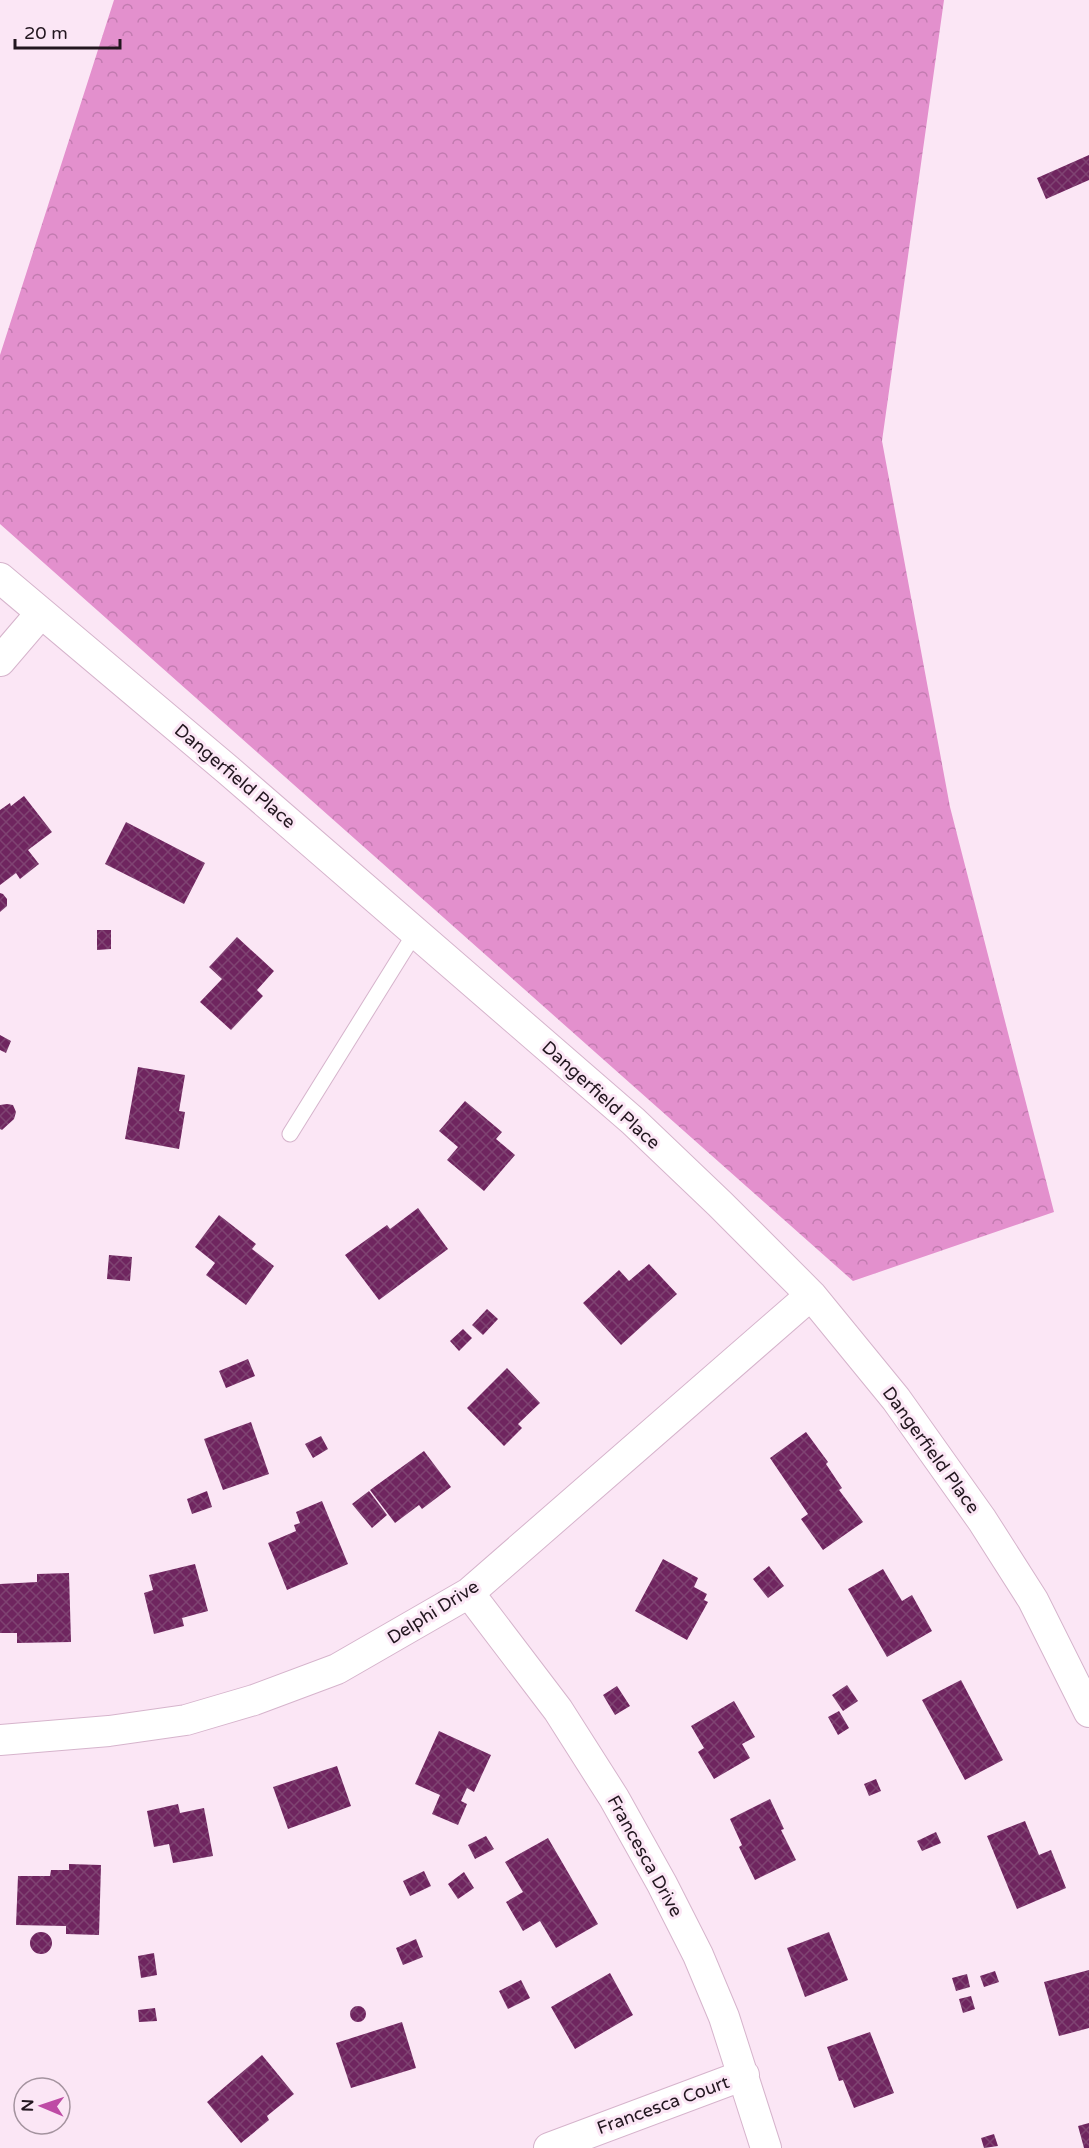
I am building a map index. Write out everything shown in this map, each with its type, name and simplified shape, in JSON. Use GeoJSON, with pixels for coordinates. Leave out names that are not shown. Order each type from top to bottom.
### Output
{"type":"FeatureCollection","features":[{"type":"Feature","properties":{"kind":"street","name":"Dangerfield Place"},"geometry":{"type":"LineString","coordinates":[[0,578],[228,770],[633,1121],[720,1203],[811,1295],[896,1399],[982,1520],[1033,1600],[1089,1712]]}},
{"type":"Feature","properties":{"kind":"street"},"geometry":{"type":"LineString","coordinates":[[0,661],[41,613]]}},
{"type":"Feature","properties":{"kind":"street","name":"Delphi Drive"},"geometry":{"type":"LineString","coordinates":[[0,1740],[109,1731],[186,1720],[254,1700],[337,1670],[470,1593],[811,1295]]}},
{"type":"Feature","properties":{"kind":"street","name":"Francesca Drive"},"geometry":{"type":"LineString","coordinates":[[470,1593],[558,1710],[614,1798],[662,1884],[698,1955],[724,2017],[766,2148]]}},
{"type":"Feature","properties":{"kind":"street","name":"Francesca Court"},"geometry":{"type":"LineString","coordinates":[[549,2148],[744,2075]]}},
{"type":"Feature","properties":{"kind":"lane"},"geometry":{"type":"LineString","coordinates":[[290,1134],[415,933]]}},
{"type":"Feature","properties":{"kind":"green space"},"geometry":{"type":"Polygon","coordinates":[[[114,0],[944,0],[882,441],[950,807],[1054,1212],[853,1281],[0,524],[0,355],[114,0]]]}},
{"type":"Feature","properties":{"kind":"building"},"geometry":{"type":"Polygon","coordinates":[[[1089,155],[1089,180],[1046,199],[1037,178],[1089,155]]]}},
{"type":"Feature","properties":{"kind":"building"},"geometry":{"type":"Polygon","coordinates":[[[24,796],[52,832],[28,850],[39,864],[20,879],[16,873],[0,885],[0,810],[10,803],[11,806],[24,796]]]}},
{"type":"Feature","properties":{"kind":"building"},"geometry":{"type":"Polygon","coordinates":[[[126,822],[205,863],[184,904],[105,864],[126,822]]]}},
{"type":"Feature","properties":{"kind":"building"},"geometry":{"type":"Polygon","coordinates":[[[0,893],[7,899],[7,906],[0,912],[0,893]]]}},
{"type":"Feature","properties":{"kind":"building"},"geometry":{"type":"Polygon","coordinates":[[[97,930],[111,930],[111,949],[97,950],[97,930]]]}},
{"type":"Feature","properties":{"kind":"building"},"geometry":{"type":"Polygon","coordinates":[[[237,937],[274,971],[257,990],[263,996],[231,1030],[200,1002],[222,979],[209,967],[237,937]]]}},
{"type":"Feature","properties":{"kind":"building"},"geometry":{"type":"Polygon","coordinates":[[[0,1035],[11,1041],[6,1053],[0,1050],[0,1035]]]}},
{"type":"Feature","properties":{"kind":"building"},"geometry":{"type":"Polygon","coordinates":[[[138,1067],[185,1075],[179,1111],[185,1112],[179,1149],[125,1139],[138,1067]]]}},
{"type":"Feature","properties":{"kind":"building"},"geometry":{"type":"Polygon","coordinates":[[[465,1101],[502,1132],[496,1139],[515,1155],[484,1191],[447,1160],[458,1147],[439,1131],[465,1101]]]}},
{"type":"Feature","properties":{"kind":"building"},"geometry":{"type":"Polygon","coordinates":[[[0,1105],[13,1105],[16,1112],[14,1119],[2,1130],[0,1129],[0,1105]]]}},
{"type":"Feature","properties":{"kind":"building"},"geometry":{"type":"Polygon","coordinates":[[[418,1208],[448,1249],[379,1300],[345,1255],[387,1225],[390,1229],[418,1208]]]}},
{"type":"Feature","properties":{"kind":"building"},"geometry":{"type":"Polygon","coordinates":[[[219,1215],[256,1244],[252,1249],[274,1266],[246,1305],[206,1275],[215,1263],[195,1247],[219,1215]]]}},
{"type":"Feature","properties":{"kind":"building"},"geometry":{"type":"Polygon","coordinates":[[[109,1255],[132,1257],[130,1281],[107,1279],[109,1255]]]}},
{"type":"Feature","properties":{"kind":"building"},"geometry":{"type":"Polygon","coordinates":[[[649,1264],[677,1294],[621,1345],[583,1303],[619,1270],[629,1281],[649,1264]]]}},
{"type":"Feature","properties":{"kind":"building"},"geometry":{"type":"Polygon","coordinates":[[[487,1309],[498,1319],[483,1335],[472,1325],[487,1309]]]}},
{"type":"Feature","properties":{"kind":"building"},"geometry":{"type":"Polygon","coordinates":[[[463,1329],[472,1338],[459,1351],[450,1341],[463,1329]]]}},
{"type":"Feature","properties":{"kind":"building"},"geometry":{"type":"Polygon","coordinates":[[[248,1359],[255,1376],[226,1388],[219,1371],[248,1359]]]}},
{"type":"Feature","properties":{"kind":"building"},"geometry":{"type":"Polygon","coordinates":[[[507,1368],[540,1403],[518,1424],[522,1428],[504,1446],[467,1408],[507,1368]]]}},
{"type":"Feature","properties":{"kind":"building"},"geometry":{"type":"Polygon","coordinates":[[[251,1422],[269,1474],[223,1490],[204,1439],[251,1422]]]}},
{"type":"Feature","properties":{"kind":"building"},"geometry":{"type":"Polygon","coordinates":[[[806,1432],[828,1462],[826,1464],[842,1488],[839,1490],[863,1522],[823,1550],[801,1519],[808,1514],[770,1458],[806,1432]]]}},
{"type":"Feature","properties":{"kind":"building"},"geometry":{"type":"Polygon","coordinates":[[[321,1436],[328,1449],[313,1458],[305,1444],[321,1436]]]}},
{"type":"Feature","properties":{"kind":"building"},"geometry":{"type":"Polygon","coordinates":[[[424,1451],[451,1487],[422,1509],[419,1505],[395,1523],[370,1490],[424,1451]]]}},
{"type":"Feature","properties":{"kind":"building"},"geometry":{"type":"Polygon","coordinates":[[[207,1491],[212,1507],[192,1514],[187,1499],[207,1491]]]}},
{"type":"Feature","properties":{"kind":"building"},"geometry":{"type":"Polygon","coordinates":[[[369,1491],[387,1515],[372,1528],[352,1504],[369,1491]]]}},
{"type":"Feature","properties":{"kind":"building"},"geometry":{"type":"Polygon","coordinates":[[[322,1501],[348,1564],[287,1590],[268,1543],[296,1531],[294,1525],[300,1523],[296,1512],[322,1501]]]}},
{"type":"Feature","properties":{"kind":"building"},"geometry":{"type":"Polygon","coordinates":[[[663,1559],[698,1578],[694,1587],[707,1594],[704,1600],[708,1602],[687,1640],[635,1611],[663,1559]]]}},
{"type":"Feature","properties":{"kind":"building"},"geometry":{"type":"Polygon","coordinates":[[[195,1564],[208,1611],[182,1618],[184,1626],[154,1634],[144,1593],[153,1590],[149,1575],[195,1564]]]}},
{"type":"Feature","properties":{"kind":"building"},"geometry":{"type":"Polygon","coordinates":[[[769,1566],[784,1586],[768,1598],[753,1579],[769,1566]]]}},
{"type":"Feature","properties":{"kind":"building"},"geometry":{"type":"Polygon","coordinates":[[[883,1569],[902,1601],[912,1595],[932,1631],[887,1657],[848,1589],[883,1569]]]}},
{"type":"Feature","properties":{"kind":"building"},"geometry":{"type":"Polygon","coordinates":[[[69,1573],[71,1642],[17,1643],[17,1633],[0,1633],[0,1584],[37,1582],[37,1574],[69,1573]]]}},
{"type":"Feature","properties":{"kind":"building"},"geometry":{"type":"Polygon","coordinates":[[[961,1680],[1003,1760],[965,1780],[922,1700],[961,1680]]]}},
{"type":"Feature","properties":{"kind":"building"},"geometry":{"type":"Polygon","coordinates":[[[847,1685],[858,1701],[843,1711],[832,1695],[847,1685]]]}},
{"type":"Feature","properties":{"kind":"building"},"geometry":{"type":"Polygon","coordinates":[[[617,1686],[630,1706],[615,1715],[603,1695],[617,1686]]]}},
{"type":"Feature","properties":{"kind":"building"},"geometry":{"type":"Polygon","coordinates":[[[734,1701],[755,1737],[742,1744],[750,1758],[714,1779],[698,1752],[704,1748],[691,1726],[734,1701]]]}},
{"type":"Feature","properties":{"kind":"building"},"geometry":{"type":"Polygon","coordinates":[[[839,1711],[849,1728],[838,1735],[828,1717],[839,1711]]]}},
{"type":"Feature","properties":{"kind":"building"},"geometry":{"type":"Polygon","coordinates":[[[439,1731],[491,1755],[474,1792],[467,1788],[461,1801],[467,1804],[458,1825],[432,1814],[440,1795],[415,1784],[439,1731]]]}},
{"type":"Feature","properties":{"kind":"building"},"geometry":{"type":"Polygon","coordinates":[[[337,1766],[351,1806],[288,1829],[273,1787],[337,1766]]]}},
{"type":"Feature","properties":{"kind":"building"},"geometry":{"type":"Polygon","coordinates":[[[876,1779],[881,1791],[869,1796],[864,1784],[876,1779]]]}},
{"type":"Feature","properties":{"kind":"building"},"geometry":{"type":"Polygon","coordinates":[[[770,1799],[784,1829],[781,1830],[796,1860],[755,1880],[739,1847],[742,1845],[730,1819],[770,1799]]]}},
{"type":"Feature","properties":{"kind":"building"},"geometry":{"type":"Polygon","coordinates":[[[178,1804],[180,1813],[204,1808],[213,1856],[173,1863],[169,1844],[154,1847],[147,1811],[178,1804]]]}},
{"type":"Feature","properties":{"kind":"building"},"geometry":{"type":"Polygon","coordinates":[[[1025,1821],[1039,1855],[1051,1850],[1066,1888],[1017,1909],[987,1836],[1025,1821]]]}},
{"type":"Feature","properties":{"kind":"building"},"geometry":{"type":"Polygon","coordinates":[[[936,1832],[941,1843],[922,1851],[917,1841],[936,1832]]]}},
{"type":"Feature","properties":{"kind":"building"},"geometry":{"type":"Polygon","coordinates":[[[486,1836],[494,1849],[475,1859],[468,1845],[486,1836]]]}},
{"type":"Feature","properties":{"kind":"building"},"geometry":{"type":"Polygon","coordinates":[[[548,1838],[598,1924],[556,1948],[540,1921],[523,1931],[506,1902],[523,1892],[505,1862],[548,1838]]]}},
{"type":"Feature","properties":{"kind":"building"},"geometry":{"type":"Polygon","coordinates":[[[69,1864],[101,1865],[99,1935],[66,1934],[66,1926],[16,1925],[18,1876],[50,1876],[51,1870],[69,1870],[69,1864]]]}},
{"type":"Feature","properties":{"kind":"building"},"geometry":{"type":"Polygon","coordinates":[[[424,1871],[431,1886],[410,1896],[403,1881],[424,1871]]]}},
{"type":"Feature","properties":{"kind":"building"},"geometry":{"type":"Polygon","coordinates":[[[464,1872],[474,1888],[458,1899],[448,1884],[464,1872]]]}},
{"type":"Feature","properties":{"kind":"building"},"geometry":{"type":"Polygon","coordinates":[[[37,1932],[45,1932],[52,1939],[52,1947],[45,1954],[37,1954],[30,1947],[30,1939],[37,1932]]]}},
{"type":"Feature","properties":{"kind":"building"},"geometry":{"type":"Polygon","coordinates":[[[829,1932],[848,1980],[805,1997],[787,1948],[829,1932]]]}},
{"type":"Feature","properties":{"kind":"building"},"geometry":{"type":"Polygon","coordinates":[[[416,1939],[423,1957],[403,1965],[396,1948],[416,1939]]]}},
{"type":"Feature","properties":{"kind":"building"},"geometry":{"type":"Polygon","coordinates":[[[154,1953],[157,1975],[141,1978],[138,1956],[154,1953]]]}},
{"type":"Feature","properties":{"kind":"building"},"geometry":{"type":"Polygon","coordinates":[[[1089,1970],[1089,2028],[1059,2036],[1044,1982],[1089,1970]]]}},
{"type":"Feature","properties":{"kind":"building"},"geometry":{"type":"Polygon","coordinates":[[[995,1971],[999,1982],[984,1987],[980,1976],[995,1971]]]}},
{"type":"Feature","properties":{"kind":"building"},"geometry":{"type":"Polygon","coordinates":[[[610,1973],[633,2015],[575,2049],[551,2007],[610,1973]]]}},
{"type":"Feature","properties":{"kind":"building"},"geometry":{"type":"Polygon","coordinates":[[[967,1974],[970,1987],[956,1991],[952,1978],[967,1974]]]}},
{"type":"Feature","properties":{"kind":"building"},"geometry":{"type":"Polygon","coordinates":[[[521,1980],[530,1998],[508,2009],[499,1991],[521,1980]]]}},
{"type":"Feature","properties":{"kind":"building"},"geometry":{"type":"Polygon","coordinates":[[[971,1996],[975,2009],[963,2013],[959,1999],[971,1996]]]}},
{"type":"Feature","properties":{"kind":"building"},"geometry":{"type":"Polygon","coordinates":[[[358,2006],[364,2008],[366,2014],[364,2020],[358,2022],[352,2020],[350,2014],[352,2008],[358,2006]]]}},
{"type":"Feature","properties":{"kind":"building"},"geometry":{"type":"Polygon","coordinates":[[[155,2008],[157,2021],[139,2022],[138,2010],[155,2008]]]}},
{"type":"Feature","properties":{"kind":"building"},"geometry":{"type":"Polygon","coordinates":[[[402,2022],[416,2068],[351,2088],[336,2043],[402,2022]]]}},
{"type":"Feature","properties":{"kind":"building"},"geometry":{"type":"Polygon","coordinates":[[[870,2032],[894,2093],[854,2108],[843,2080],[839,2081],[827,2047],[870,2032]]]}},
{"type":"Feature","properties":{"kind":"building"},"geometry":{"type":"Polygon","coordinates":[[[262,2055],[294,2094],[267,2116],[269,2120],[241,2143],[207,2102],[262,2055]]]}},
{"type":"Feature","properties":{"kind":"building"},"geometry":{"type":"Polygon","coordinates":[[[1089,2123],[1089,2148],[1084,2148],[1078,2126],[1089,2123]]]}},
{"type":"Feature","properties":{"kind":"building"},"geometry":{"type":"Polygon","coordinates":[[[994,2134],[998,2146],[984,2148],[981,2138],[994,2134]]]}}]}
